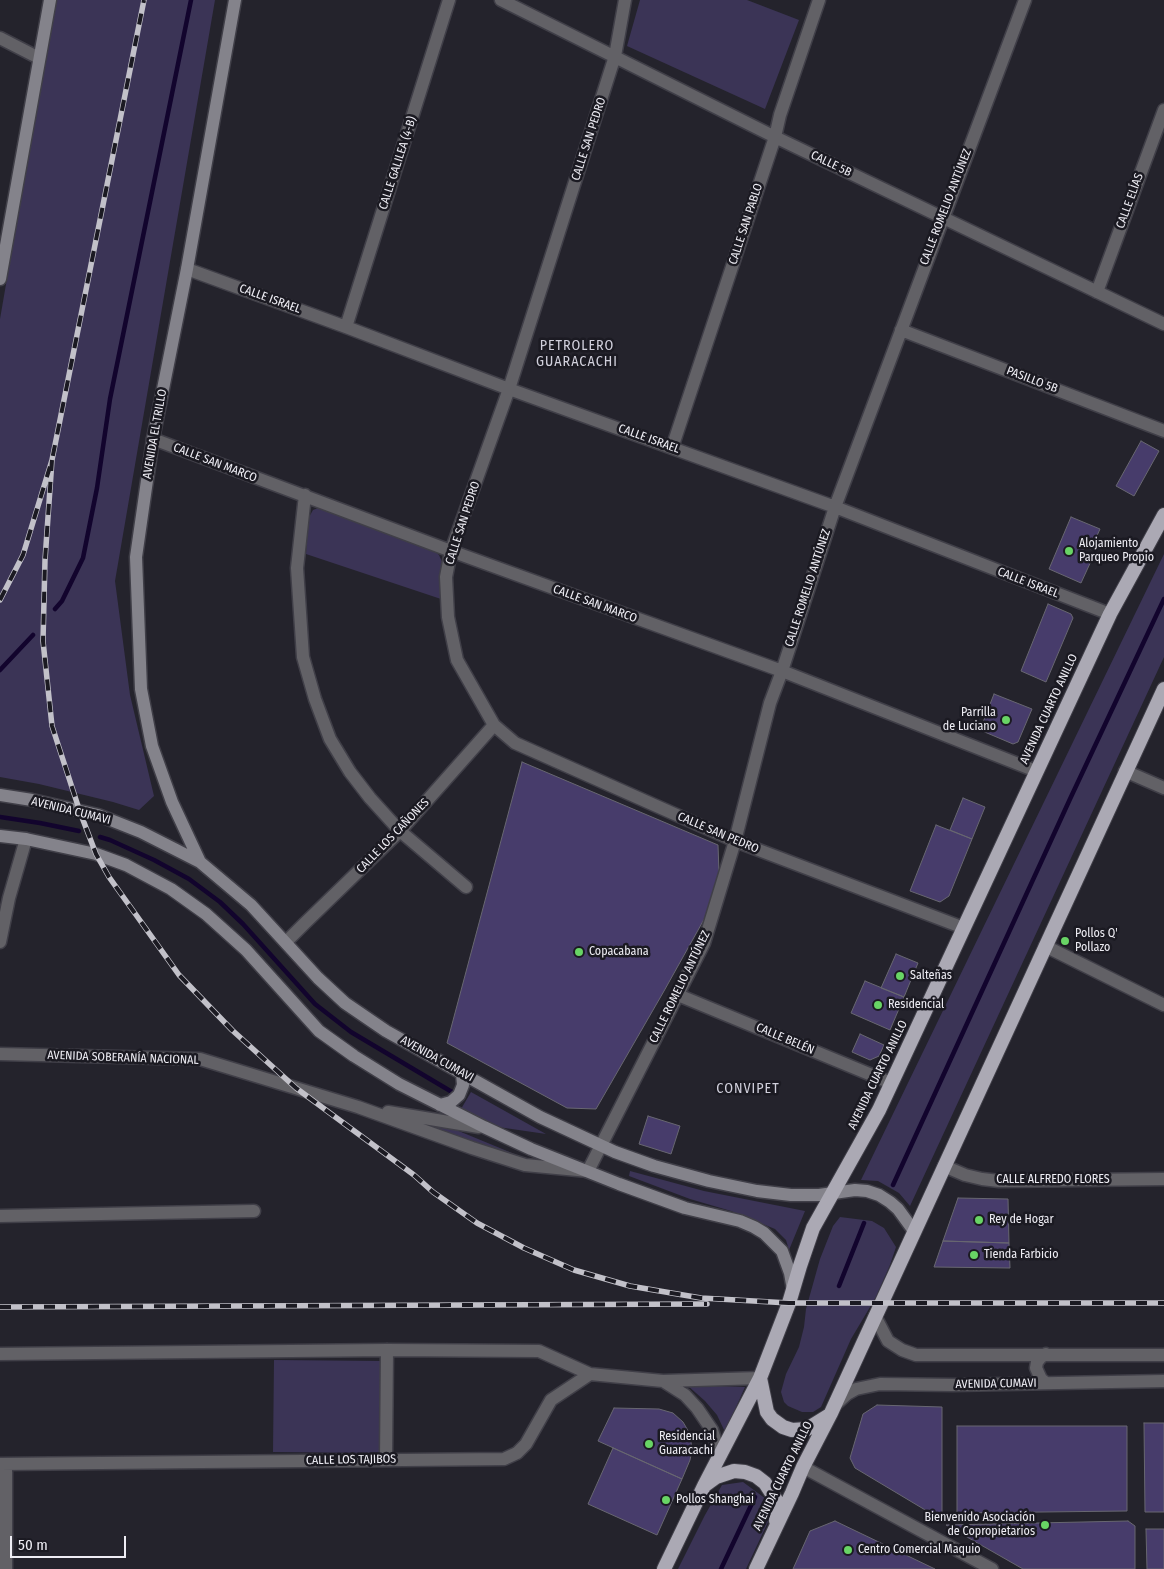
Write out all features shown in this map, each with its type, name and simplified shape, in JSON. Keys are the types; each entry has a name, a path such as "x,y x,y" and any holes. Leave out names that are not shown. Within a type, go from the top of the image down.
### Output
{"highway":[{"name":"AVENIDA CUARTO ANILLO","path":"664,1569 704,1486 760,1378 789,1303 813,1228 868,1132 1110,614 1164,515"},
{"name":"AVENIDA CUARTO ANILLO","path":"756,1569 803,1467 833,1409 1164,688"},
{"path":"760,1378 767,1412 783,1427 792,1430 807,1429 814,1426 833,1409"},
{"path":"704,1486 716,1477 734,1471 756,1476 765,1483 776,1500 778,1509 775,1527"}],"main road":[{"path":"0,279 50,0"},
{"name":"AVENIDA EL TRILLO","path":"200,862 172,802 152,746 141,689 136,557 153,439 187,270 235,0"},
{"name":"AVENIDA CUMAVI","path":"0,795 98,815 141,832 200,862 251,905 318,978 345,1003 386,1031 540,1117 615,1152 654,1166 709,1181 757,1191 790,1195 819,1195 856,1190 867,1191 879,1195 890,1202 898,1209 914,1231"},
{"path":"0,836 26,839 96,854 126,865 171,888 206,914 246,950 319,1031 354,1056 384,1075 440,1105 531,1149 685,1208 740,1221 754,1227 782,1251 790,1273 793,1290"},
{"path":"440,1105 451,1102 459,1095 463,1085 462,1074"}],"street":[{"name":"CALLE GALILEA (4-B)","path":"346,327 449,0"},
{"name":"CALLE 5B","path":"501,0 775,137 1164,324"},
{"name":"CALLE SAN PEDRO","path":"626,0 615,56 509,389 451,551 446,577 448,617 457,660 494,725 515,743 736,841 964,928"},
{"name":"CALLE SAN PABLO","path":"672,448 819,0"},
{"name":"CALLE ROMELIO ANTÚNEZ","path":"588,1171 704,943 736,841 765,720 835,507 1025,0"},
{"path":"0,38 39,58"},
{"name":"CALLE ELÍAS","path":"1097,292 1164,110"},
{"name":"CALLE ISRAEL","path":"187,270 835,507 1110,614"},
{"name":"PASILLO 5B","path":"901,330 1164,431"},
{"name":"CALLE SAN MARCO","path":"153,439 451,551 782,672 1036,772"},
{"path":"305,495 297,568 302,657 330,739 350,772 370,798 400,831 466,887"},
{"name":"CALLE LOS CAÑONES","path":"286,942 400,831 494,725"},
{"path":"1125,771 1164,788"},
{"path":"0,942 26,839"},
{"path":"1045,946 1164,1005"},
{"name":"CALLE BELÉN","path":"678,995 891,1084"},
{"name":"AVENIDA SOBERANÍA NACIONAL","path":"0,1054 200,1059 358,1107 524,1165 588,1171"},
{"name":"AVENIDA SOBERANÍA NACIONAL","path":"358,1107 484,1127"},
{"name":"CALLE ALFREDO FLORES","path":"944,1166 965,1175 999,1181 1164,1180"},
{"path":"0,1216 254,1211"},
{"path":"875,1316 888,1341 894,1346 909,1353 927,1356 1164,1355"},
{"path":"0,1354 388,1350 539,1351 590,1374 663,1381 760,1378"},
{"path":"386,1460 388,1350"},
{"path":"1046,1354 1041,1357 1036,1368 1041,1380 1046,1383"},
{"name":"CALLE LOS TAJIBOS","path":"3,1464 504,1459 517,1452 526,1444 551,1400 590,1374"},
{"path":"663,1381 685,1395 697,1408 712,1430 720,1456"},
{"name":"AVENIDA CUMAVI","path":"833,1409 847,1394 856,1389 880,1384 953,1385 1164,1381"},
{"path":"3,1464 6,1569"},
{"path":"803,1467 992,1569"},
{"path":"951,1546 973,1569"}],"shaded area":[{"path":"55,0 215,0 115,581 130,695 154,796 139,810 39,784 0,777 0,319"},
{"path":"640,0 747,0 799,20 765,109 627,46"},
{"path":"318,508 433,550 439,555 442,562 441,599 306,554 308,519 313,510"},
{"path":"1164,554 1164,657 910,1206 899,1193 878,1181 861,1180"},
{"path":"471,1092 546,1134 498,1127 461,1109"},
{"path":"406,1121 449,1127 524,1158"},
{"path":"630,1171 704,1191 805,1211 789,1250 786,1240 775,1229 731,1211 690,1199 629,1176"},
{"path":"840,1217 872,1221 884,1228 896,1247 876,1297 851,1339 821,1407 813,1412 802,1412 788,1406 784,1402 781,1392 786,1374 799,1347 806,1309 820,1259 833,1226"},
{"path":"274,1360 382,1361 382,1453 273,1452"},
{"path":"687,1385 745,1387 725,1432 717,1415"},
{"path":"743,1482 766,1499 768,1522 746,1569 678,1569 722,1485"}],"building":[{"path":"1141,441 1159,451 1134,496 1116,486"},
{"name":"Alojamiento Parqueo Propio","path":"1071,517 1100,529 1091,549 1085,546 1081,554 1092,559 1081,583 1049,569"},
{"path":"1048,604 1071,614 1073,618 1046,682 1021,671"},
{"name":"Parrilla de Luciano","path":"994,694 1032,709 1018,742 1013,744 980,730"},
{"name":"Copacabana","path":"522,762 718,845 719,873 707,914 596,1109 567,1108 447,1043"},
{"path":"963,798 985,807 972,839 950,830"},
{"path":"936,825 972,839 949,896 940,902 910,891"},
{"name":"Salteñas","path":"896,954 918,963 904,997 881,988"},
{"name":"Residencial","path":"865,981 904,997 890,1030 851,1013"},
{"path":"860,1034 884,1045 879,1056 870,1060 852,1052"},
{"path":"648,1116 680,1126 671,1154 639,1144"},
{"name":"Rey de Hogar","path":"958,1198 1008,1199 1009,1243 943,1241"},
{"name":"Tienda Farbicio","path":"943,1241 1009,1243 1010,1268 934,1267"},
{"path":"877,1405 942,1407 942,1520 855,1468 850,1458 863,1414"},
{"name":"Residencial Guaracachi","path":"614,1408 659,1409 673,1413 683,1422 690,1434 692,1450 682,1479 598,1441"},
{"path":"1144,1423 1164,1423 1164,1512 1145,1512"},
{"path":"957,1426 1127,1426 1127,1511 957,1513"},
{"path":"613,1448 682,1479 657,1535 588,1504"},
{"name":"Centro Comercial Maquio","path":"835,1521 935,1569 793,1569 810,1531"},
{"path":"1128,1521 1135,1526 1135,1569 1023,1569 946,1525"},
{"path":"1146,1529 1164,1529 1164,1569 1147,1569"}],"waterway":[{"path":"55,609 62,601 83,558 97,488 110,399 191,0"},
{"path":"893,1185 1164,599"},
{"path":"0,670 33,635"},
{"path":"0,817 79,831"},
{"path":"100,837 154,860 189,879 220,902 243,924 315,1004 351,1032 452,1092"},
{"path":"839,1286 864,1223"},
{"path":"721,1569 755,1497"}],"railway":[{"path":"0,600 23,555 52,460 144,0"},
{"path":"52,460 45,560 43,641 52,726 96,854 109,877 179,975 232,1030 296,1088 477,1223 524,1248 574,1270 630,1286 701,1298 789,1303"},
{"path":"784,1303 1164,1303"},
{"path":"0,1307 707,1304"}],"place":[{"name":"Alojamiento Parqueo Propio","path":"1069,551"},
{"name":"Parrilla de Luciano","path":"1006,720"},
{"name":"Pollos Q' Pollazo","path":"1065,941"},
{"name":"Copacabana","path":"579,952"},
{"name":"Salteñas","path":"900,976"},
{"name":"Residencial","path":"878,1005"},
{"name":"Rey de Hogar","path":"979,1220"},
{"name":"Tienda Farbicio","path":"974,1255"},
{"name":"Residencial Guaracachi","path":"649,1444"},
{"name":"Pollos Shanghai","path":"666,1500"},
{"name":"Bienvenido Asociación de Copropietarios","path":"1045,1525"},
{"name":"Centro Comercial Maquio","path":"848,1550"}],"district":[{"name":"PETROLERO GUARACACHI","path":"577,354"},
{"name":"CONVIPET","path":"748,1089"}]}
